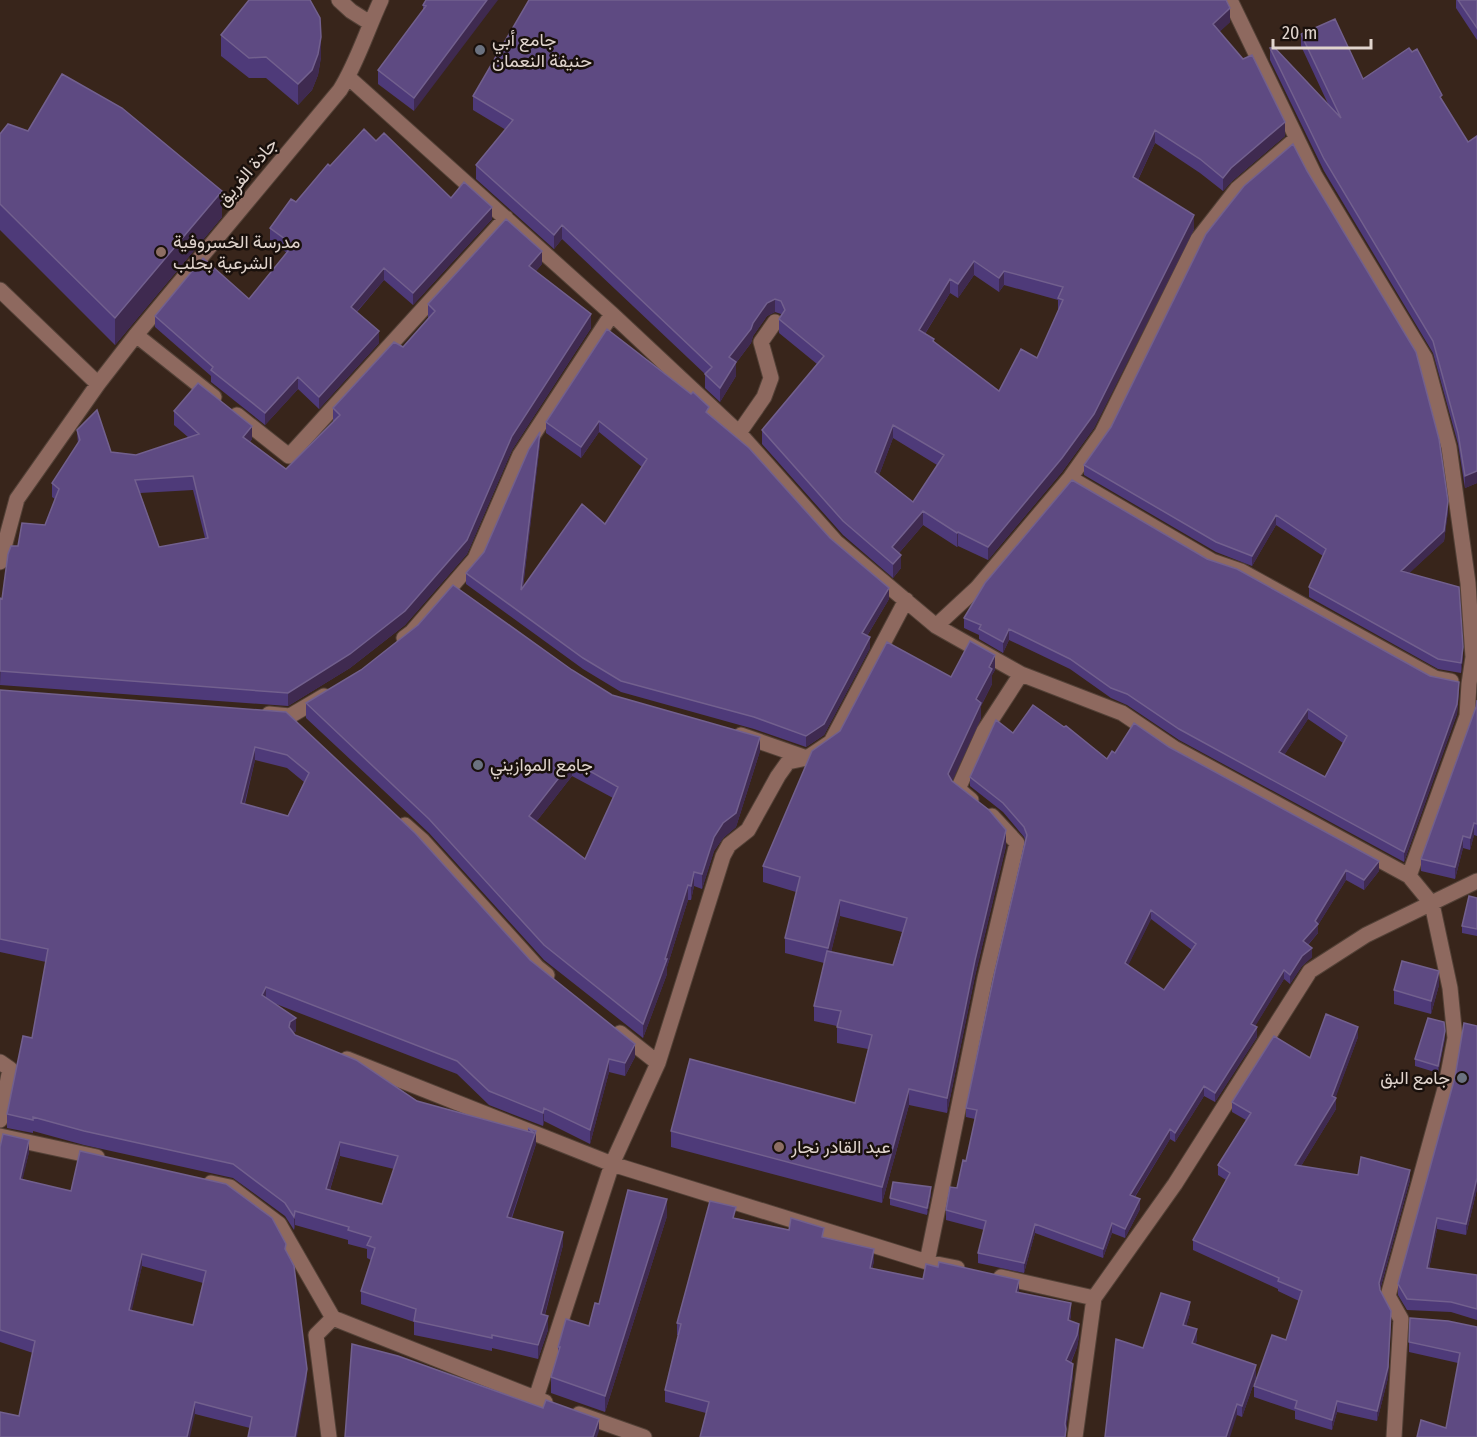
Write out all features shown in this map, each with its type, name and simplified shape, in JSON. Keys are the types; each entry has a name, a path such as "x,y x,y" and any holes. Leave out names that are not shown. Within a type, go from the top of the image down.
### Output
{"street":[{"path":"339,0 370,23"},
{"name":"جادة الفريق","path":"0,561 17,499 98,384 136,335 330,104 348,77 381,0"},
{"path":"1230,0 1315,176 1425,358 1449,447 1468,583 1473,657 1467,716 1409,876"},
{"path":"348,77 612,314 739,433 836,542 936,626 1021,674 1122,713 1174,748 1409,876 1432,904 1450,988 1455,1038 1446,1085 1388,1296 1407,1320 1394,1437"},
{"path":"936,626 977,588 1070,478 1102,433 1198,239 1237,189 1296,140"},
{"path":"136,335 289,456 506,218"},
{"path":"0,290 98,384"},
{"path":"393,647 457,590 475,559 520,455 612,314"},
{"path":"739,433 764,397 771,378 761,342 775,322"},
{"path":"1070,478 1212,561 1241,571 1435,678 1469,684"},
{"path":"536,1398 612,1164 658,1063 723,856 729,844 748,830 788,762 807,758 831,742 906,600"},
{"path":"927,1262 985,978 1017,843 996,819 958,789 984,731 1021,674"},
{"path":"255,713 294,720 337,688"},
{"path":"728,731 807,758"},
{"path":"397,817 422,840 537,967 555,982"},
{"path":"1075,1437 1094,1298 1175,1184 1310,971 1366,935 1477,881"},
{"path":"611,1026 658,1063"},
{"path":"332,1053 612,1164 927,1262 1094,1298"},
{"path":"0,1062 10,1069 0,1120"},
{"path":"0,1136 110,1160"},
{"path":"198,1179 230,1187 279,1224 333,1318 536,1398 644,1437"},
{"path":"329,1437 316,1335 333,1318"}],"building":[{"path":"249,0 310,0 320,18 321,37 312,70 298,84 266,57 249,58 221,35"},
{"path":"426,0 487,0 414,98 378,70 426,6 423,5"},
{"path":"529,0 1226,0 1230,8 1213,24 1243,59 1252,55 1285,122 1231,168 1223,178 1200,159 1155,130 1133,177 1194,215 1094,414 1062,458 988,547 957,533 923,511 892,547 901,555 893,564 843,521 762,430 824,356 779,319 785,310 781,301 775,299 767,303 751,329 729,357 736,362 720,388 705,374 712,367 562,225 554,235 476,165 513,120 473,96","holes":["974,261 999,278 1004,271 1063,287 1058,298 1063,300 1037,358 1021,349 999,391 933,341 934,339 919,330 950,279 958,284","893,425 944,455 913,502 875,472"]},
{"path":"1458,0 1477,0 1477,28"},
{"path":"1335,19 1363,79 1409,48 1412,52 1417,49 1442,95 1440,97 1468,142 1477,136 1477,471 1465,476 1458,433 1433,341 1324,159 1270,48 1274,47 1341,118 1301,34"},
{"path":"62,74 122,108 222,191 115,318 0,204 0,134 8,124 28,131"},
{"path":"364,129 376,141 384,133 451,198 464,182 492,207 413,293 384,268 351,307 379,331 319,397 298,377 265,413 211,370 213,367 155,316 203,258 249,299 293,245 270,228 291,199 296,202 328,164 330,166"},
{"path":"1293,144 1416,352 1439,439 1448,501 1444,531 1401,571 1459,587 1463,647 1461,663 1438,659 1309,587 1326,549 1276,515 1252,556 1216,542 1084,465 1111,427 1206,234 1244,186"},
{"path":"506,219 542,251 529,266 591,314 512,436 467,540 405,611 350,654 288,693 0,671 0,598 2,599 8,554 11,546 18,546 22,523 45,525 59,489 52,483 80,440 77,430 97,410 111,452 136,455 199,434 174,411 198,383 252,426 243,437 286,469 340,415 333,408 394,342 403,347 435,311 428,304","holes":["193,476 208,538 159,547 135,480"]},
{"path":"607,329 691,394 693,392 709,407 706,412 749,448 830,538 889,588 862,633 870,637 824,724 806,736 754,717 621,681 583,658 466,573 484,552 529,449 540,432 521,590 582,504 605,524 647,459 599,421 581,447 546,422"},
{"path":"1072,480 1207,559 1237,569 1430,676 1459,682 1457,704 1404,852 1179,729 1127,694 1111,688 1070,659 1009,629 1003,642 979,629 981,625 964,618 985,583","holes":["1308,709 1347,736 1325,777 1279,752"]},
{"path":"453,585 572,670 612,695 760,737 736,813 723,823 714,837 702,874 694,872 691,886 688,885 665,959 667,959 643,1024 544,945 429,819 306,703 361,670 418,625","holes":["572,761 618,787 585,859 529,816"]},
{"path":"970,641 995,655 989,667 992,669 976,699 981,703 948,774 952,781 989,810 1006,830 975,960 947,1098 909,1089 882,1187 671,1131 690,1059 855,1103 872,1035 837,1027 841,1011 814,1006 827,951 893,965 907,918 840,900 828,948 785,938 800,877 763,866 812,751 840,731 887,642 951,677"},
{"path":"0,690 286,712 415,833 530,960 635,1044 625,1063 609,1059 590,1130 544,1108 543,1113 489,1091 457,1061 266,987 262,995 296,1018 290,1022 289,1027 295,1035 356,1060 417,1101 534,1133 528,1128 536,1131 507,1217 563,1232 541,1314 548,1316 538,1345 492,1335 492,1338 414,1321 416,1309 361,1291 375,1248 367,1245 371,1237 348,1230 349,1227 295,1211 294,1217 285,1203 233,1164 84,1131 33,1117 33,1120 7,1114 23,1036 32,1038 48,949 0,939","holes":["255,747 287,755 309,773 288,816 241,803","340,1142 398,1156 382,1204 326,1189"]},
{"path":"1477,700 1477,824 1474,823 1470,838 1463,836 1455,867 1421,859 1476,707"},
{"path":"1033,705 1064,727 1066,726 1107,759 1112,751 1115,753 1134,723 1169,747 1379,861 1364,880 1346,870 1315,921 1318,924 1303,941 1312,948 1302,956 1290,975 1284,970 1251,1024 1257,1027 1215,1093 1204,1086 1175,1133 1170,1129 1130,1195 1140,1199 1125,1229 1112,1223 1103,1249 1035,1224 1024,1263 978,1253 986,1221 946,1210 950,1187 957,1188 963,1160 966,1161 977,1110 966,1108 1027,835 1024,827 1003,803 970,777 996,720 1013,733","holes":["1151,910 1196,944 1164,990 1125,963"]},
{"path":"1469,896 1477,898 1477,929 1462,926"},
{"path":"1402,961 1439,971 1431,1001 1394,990"},
{"path":"1326,1014 1358,1027 1332,1096 1336,1098 1295,1165 1358,1175 1361,1157 1410,1170 1379,1283 1380,1290 1391,1311 1388,1367 1377,1411 1337,1401 1332,1420 1295,1408 1297,1401 1254,1386 1272,1335 1286,1340 1302,1291 1278,1281 1279,1278 1193,1240 1230,1173 1218,1165 1251,1113 1232,1102 1274,1036 1310,1058"},
{"path":"1428,1018 1444,1022 1445,1031 1438,1066 1415,1059"},
{"path":"1464,1023 1477,1026 1477,1178 1466,1224 1437,1218 1427,1268 1477,1275 1477,1309 1451,1302 1407,1299 1398,1284 1455,1077"},
{"path":"3,1134 29,1140 20,1179 71,1191 80,1151 226,1184 272,1218 286,1244 285,1249 294,1266 307,1369 295,1437 248,1437 252,1417 195,1402 187,1437 0,1437 0,1412 19,1416 35,1341 0,1330 0,1147","holes":["142,1254 206,1271 193,1325 129,1310"]},
{"path":"893,1182 931,1187 927,1208 890,1198"},
{"path":"628,1190 667,1199 605,1396 551,1377 566,1319 589,1326 595,1303 599,1304"},
{"path":"710,1201 736,1207 733,1218 789,1230 791,1218 824,1228 822,1237 874,1249 870,1268 923,1279 926,1264 938,1267 939,1262 1019,1280 1016,1292 1071,1303 1068,1320 1079,1324 1077,1335 1066,1360 1073,1364 1065,1437 700,1437 709,1402 665,1390 681,1324 677,1323"},
{"path":"1161,1293 1190,1302 1183,1325 1197,1329 1192,1343 1256,1365 1242,1406 1237,1404 1226,1437 1105,1437 1116,1339 1143,1348"},
{"path":"1410,1318 1448,1321 1477,1327 1477,1437 1417,1437 1421,1420 1446,1428 1460,1353 1409,1342"},
{"path":"352,1344 398,1356 543,1408 546,1400 599,1419 593,1437 345,1437"}],"place":[{"name":"جامع أبي حنيفة النعمان","path":"480,50"},
{"name":"مدرسة الخسروفية الشرعية بحلب","path":"161,252"},
{"name":"جامع الموازيني","path":"478,765"},
{"name":"جامع البق","path":"1462,1078"},
{"name":"عبد القادر نجار","path":"779,1147"}]}
